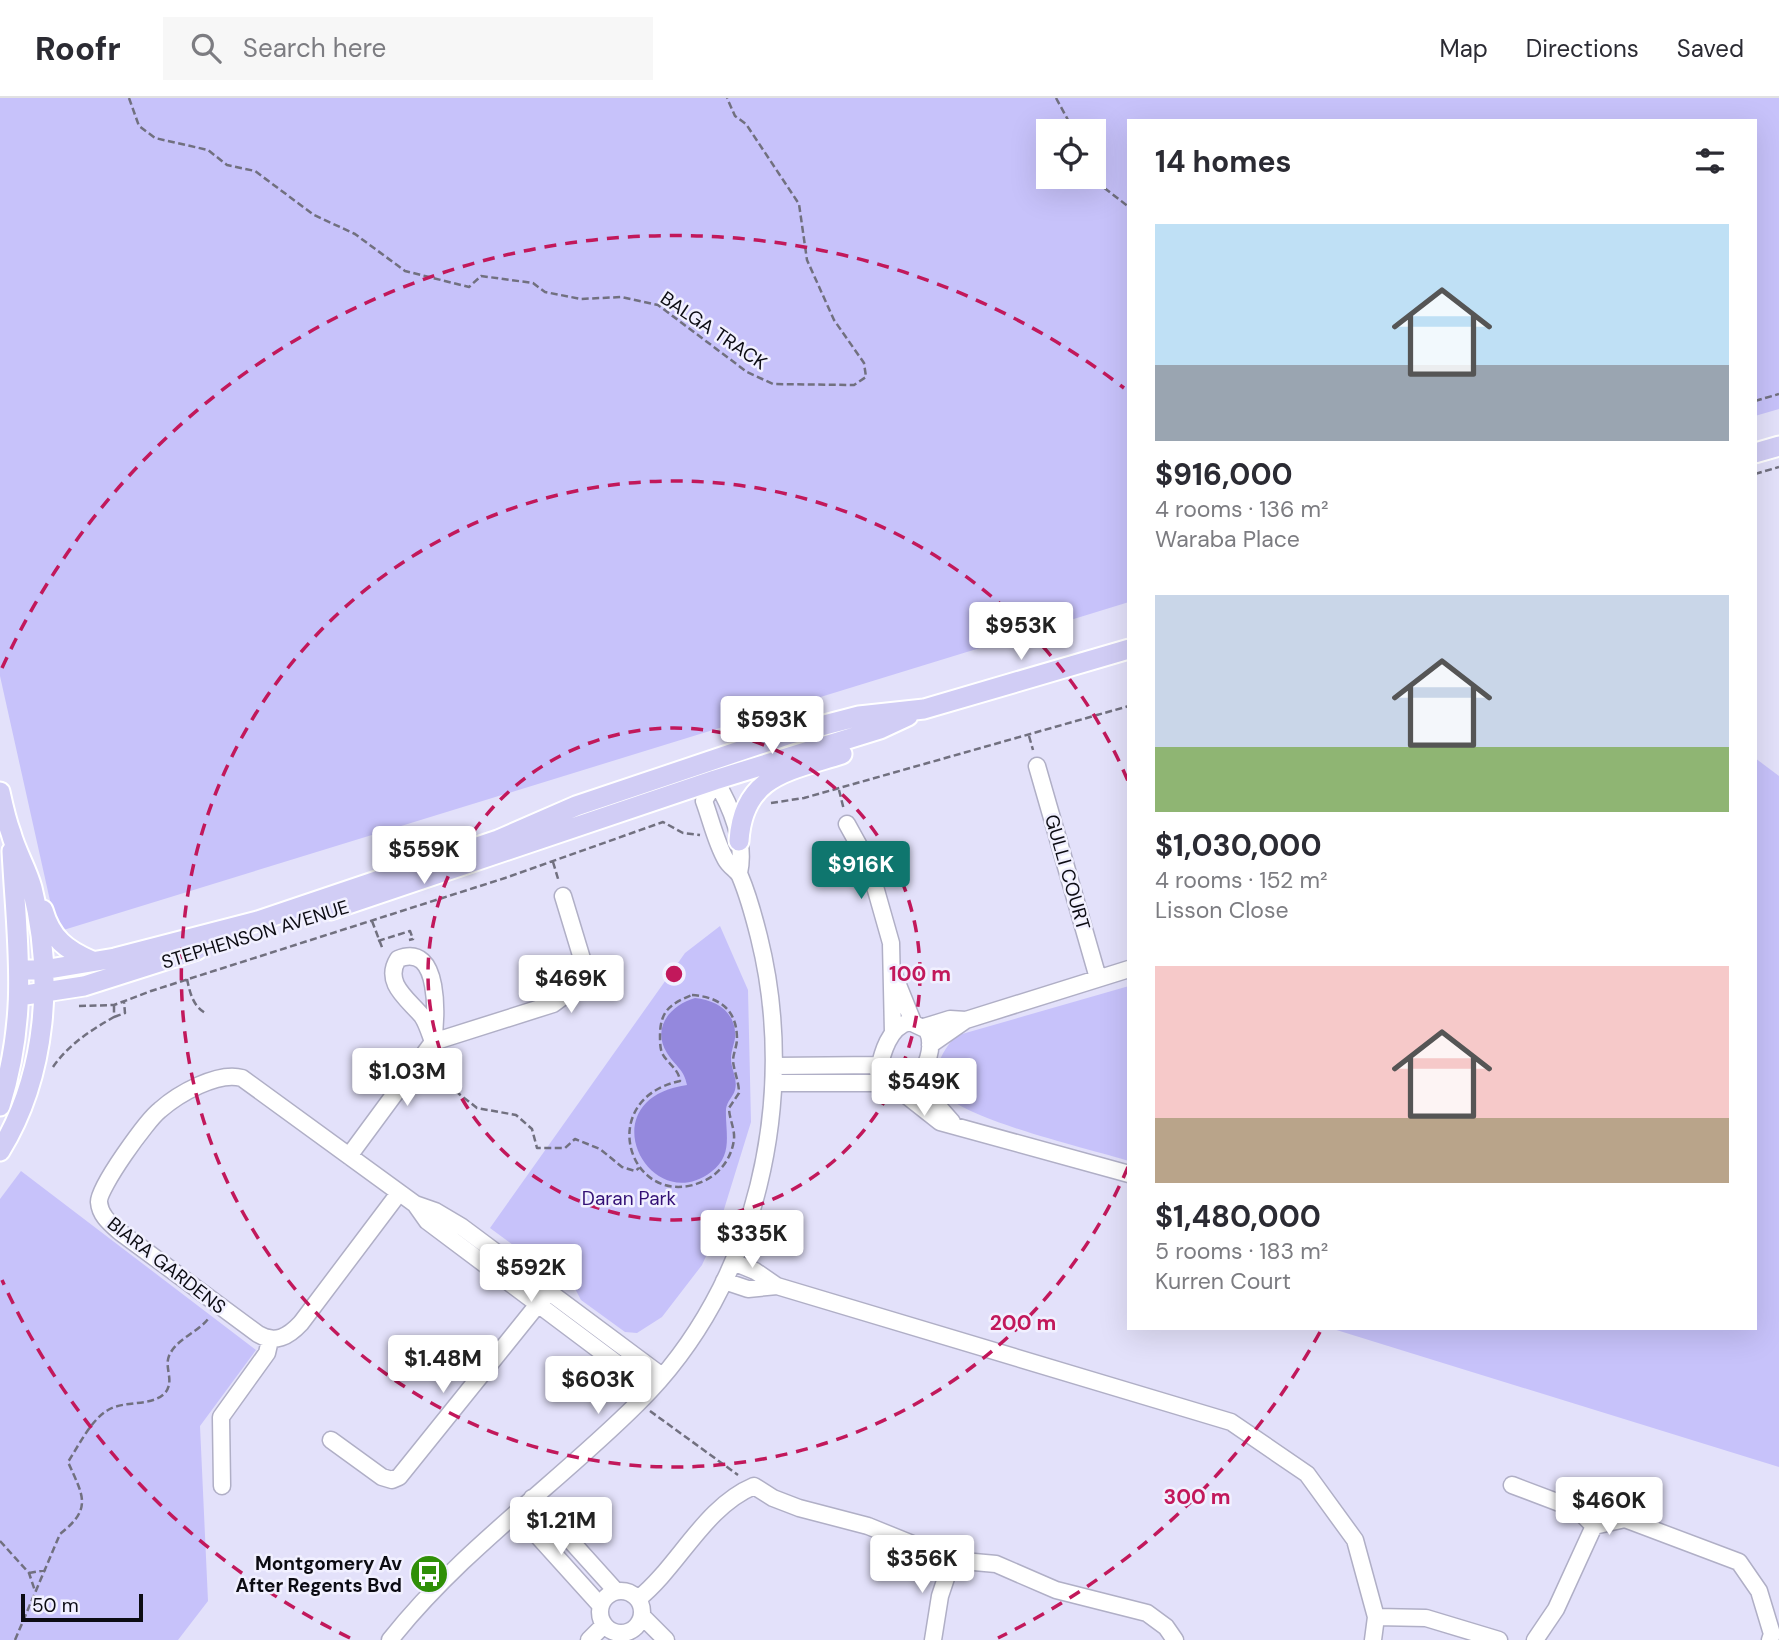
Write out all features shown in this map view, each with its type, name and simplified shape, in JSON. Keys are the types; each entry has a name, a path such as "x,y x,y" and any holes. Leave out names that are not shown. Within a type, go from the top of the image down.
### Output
{"main road":[{"path":"1757,452 1779,446"},
{"name":"STEPHENSON AVENUE","path":"19,996 44,993 139,971 191,952 391,892 715,780 880,729 924,709 1127,650"},
{"name":"STEPHENSON AVENUE","path":"19,970 43,970 163,947 258,921 498,840 576,806 739,751 859,716 924,709"},
{"path":"739,841 744,807 777,775 854,750 880,729"},
{"path":"0,792 20,935 19,996 13,1062 0,1106"},
{"path":"5,826 53,934 72,953 93,961"},
{"path":"0,1151 19,1116 36,1060 44,993 32,887"}],"street":[{"path":"390,1640 440,1583 640,1402 685,1346 733,1262 761,1174 775,1066 769,983 759,935 739,873 727,862 704,801 715,780 739,751"},
{"name":"GULLI COURT","path":"1037,766 1098,978"},
{"path":"576,806 681,775 715,780 725,796 743,856 739,873"},
{"path":"847,824 861,845 891,943 892,1033 880,1065 882,1083"},
{"path":"433,1042 553,1004 572,990 580,976 583,962 561,890"},
{"path":"349,1156 433,1042 437,1012 434,985 420,960 405,956 394,965 395,985 424,1018 433,1042"},
{"path":"930,1045 966,1020 1127,970"},
{"path":"893,973 918,1025 929,1034 930,1045 917,1082 902,1092"},
{"path":"892,1033 902,1024 966,1020"},
{"path":"775,1066 880,1065"},
{"name":"BIARA GARDENS","path":"271,1340 258,1334 109,1222 100,1210 100,1191 159,1110 220,1075 236,1076 251,1083 415,1205 435,1211 462,1227 544,1299 657,1383"},
{"path":"917,1082 956,1126"},
{"path":"774,1083 882,1083 889,1089 902,1092 940,1122 1127,1173"},
{"path":"222,1486 221,1417 267,1353 271,1340 286,1336 301,1323 399,1193"},
{"path":"733,1262 755,1271 777,1286 1231,1422 1307,1474 1355,1540 1376,1617 1373,1640"},
{"path":"724,1281 748,1289 777,1286"},
{"path":"331,1440 382,1477 391,1480 400,1477 544,1299"},
{"path":"1511,1485 1578,1510 1594,1526"},
{"path":"638,1599 655,1585 723,1506 754,1486 773,1498 799,1508 868,1526 952,1560 996,1564 1056,1590 1147,1613 1166,1627 1175,1640"},
{"path":"532,1498 616,1591"},
{"path":"517,1513 600,1605 604,1625 618,1633 633,1636 642,1616"},
{"path":"1594,1526 1625,1519 1739,1562 1759,1591 1772,1634 1770,1640"},
{"path":"1535,1640 1556,1609 1594,1526"},
{"path":"933,1640 940,1596 952,1560"},
{"path":"600,1605 606,1596 616,1591 628,1592 638,1599 642,1616 666,1640"},
{"path":"1376,1617 1426,1618 1499,1640"},
{"path":"589,1640 604,1625"}],"path":[{"name":"BALGA TRACK","path":"129,98 139,126 155,138 208,150 227,165 255,171 314,215 355,234 405,271 468,286 481,276 533,283 545,292 581,299 621,297 658,304 747,372 773,384 854,386 866,377 864,363 834,320 807,260 799,204 746,124 735,116 727,98"},
{"path":"1056,98 1067,119"},
{"path":"1106,189 1127,205"},
{"path":"1757,400 1779,394"},
{"path":"1757,473 1779,467"},
{"path":"767,806 1127,707"},
{"path":"839,788 847,824"},
{"path":"71,1007 124,1003 187,979 553,862 663,822 691,836 707,833"},
{"path":"553,862 561,890"},
{"path":"372,920 383,949"},
{"path":"378,941 410,931 413,939 404,942"},
{"path":"187,979 195,1003 199,1010 207,1014"},
{"path":"50,1072 63,1053 93,1028 125,1013 120,991"},
{"path":"692,995 711,997 728,1007 736,1025 737,1041 733,1061 739,1093 729,1108 735,1136 729,1159 711,1177 691,1187 669,1186 652,1180 640,1168 627,1136 631,1116 654,1091 680,1082 679,1076 660,1051 664,1011 674,1002 692,995"},
{"path":"114,1005 114,1017"},
{"path":"435,1067 449,1086 477,1108 516,1115 531,1129 537,1148 565,1148 575,1139 611,1155 622,1167 635,1171 640,1168"},
{"path":"15,1640 60,1534 75,1522 82,1511 82,1495 68,1462 105,1411 123,1403 156,1399 164,1394 170,1382 167,1363 172,1350 201,1328 213,1312"},
{"path":"640,1402 754,1486"},
{"path":"0,1541 29,1573 36,1594"},
{"path":"29,1573 46,1570"}],"green space":[{"path":"0,98 1779,98 1779,409 1757,415 1757,119 1127,119 1127,603 57,932 0,676"},
{"path":"1757,760 1779,776 1779,1467 1336,1330 1757,1330"},
{"name":"Daran Park","path":"720,926 748,990 751,1122 717,1232 702,1265 662,1317 637,1333 625,1332 581,1300 570,1279 559,1271 543,1267 490,1228 685,953"},
{"path":"1127,987 1127,1160 1030,1133 956,1103 944,1093 937,1078 939,1063 955,1036"},
{"path":"21,1171 256,1350 200,1426 208,1601 178,1640 0,1640 0,1199"}],"shaded area":[{"path":"695,998 710,1001 724,1009 733,1021 735,1029 731,1059 736,1086 726,1109 726,1151 711,1172 688,1182 667,1180 650,1169 638,1151 634,1131 640,1111 657,1095 687,1085 681,1071 667,1053 661,1034 671,1012"}],"place":[{"name":"Montgomery Av After Regents Bvd","path":"429,1574"}]}
